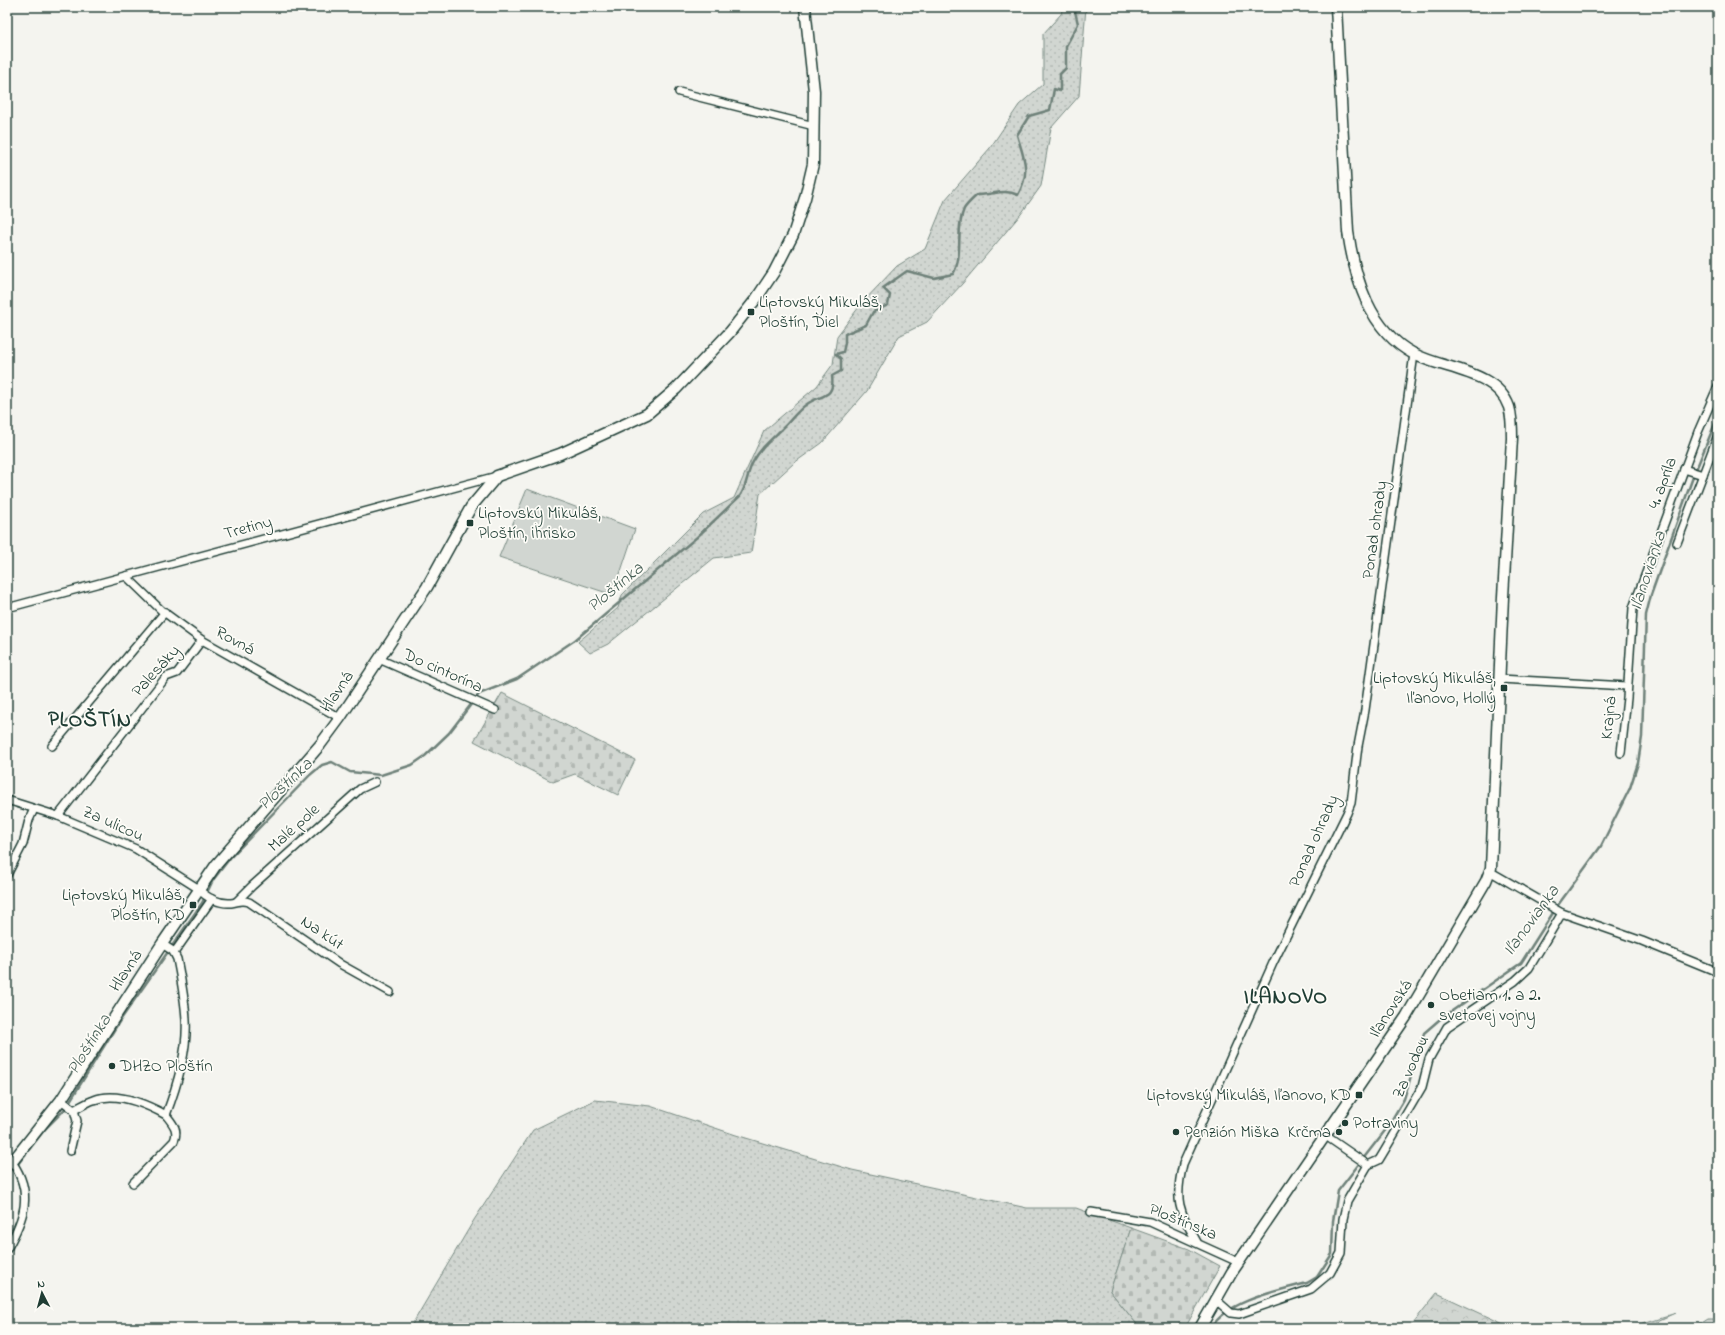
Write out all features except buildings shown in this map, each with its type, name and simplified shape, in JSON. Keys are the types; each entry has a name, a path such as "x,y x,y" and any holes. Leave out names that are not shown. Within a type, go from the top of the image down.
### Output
{"street":[{"path":"497,476 560,454 648,414 676,389 730,332 756,299 774,272 793,235 805,198 813,164 814,90 805,7"},
{"name":"Iľanovská","path":"1200,1328 1215,1299 1238,1262 1326,1136 1420,994 1491,872 1512,438 1509,408 1504,397 1496,387 1483,379 1414,354 1391,336 1377,320 1365,298 1355,271 1347,217 1336,7"},
{"path":"679,92 814,126"},
{"name":"Ponad ohrady","path":"1197,1242 1182,1216 1178,1202 1179,1182 1183,1164 1273,963 1347,814 1351,803 1414,354"},
{"name":"4. apríla","path":"1627,686 1633,608 1688,470 1713,394 1718,386"},
{"name":"4. apríla","path":"1677,543 1718,435"},
{"path":"1688,470 1702,474"},
{"name":"Hlavná","path":"12,1161 67,1105 192,901 205,895 216,865 320,745 340,718 426,587 471,507 497,476"},
{"name":"Tretiny","path":"7,608 497,476"},
{"name":"Rovná","path":"126,576 165,612 202,640 340,718"},
{"path":"52,746 165,612"},
{"name":"Palesáky","path":"58,816 166,678 177,673 202,640"},
{"name":"Do cintorína","path":"379,660 495,710"},
{"path":"1500,679 1627,686"},
{"name":"Krajná","path":"1621,753 1627,686"},
{"name":"Malé pole","path":"237,902 252,886 360,790 375,782"},
{"name":"Za ulicou","path":"7,800 58,816 136,849 205,895 225,903 237,902"},
{"path":"7,874 24,844 29,820 34,809"},
{"path":"1491,872 1558,910 1634,938 1718,972"},
{"path":"174,952 205,895"},
{"name":"Na kút","path":"237,902 246,900 254,904 332,958 390,992"},
{"name":"Za vodou","path":"1215,1299 1231,1313 1239,1314 1304,1292 1316,1285 1330,1273 1341,1253 1346,1202 1367,1164 1379,1160 1422,1087 1429,1059 1447,1027 1515,981 1528,968 1558,910"},
{"path":"164,945 174,952 182,981 186,1020 182,1062 176,1089 166,1115"},
{"path":"70,1151 77,1121 67,1105 109,1097 138,1103 166,1115 175,1128 177,1135 174,1141 133,1183"},
{"path":"1326,1136 1367,1164"},
{"path":"7,1249 19,1229 26,1202 23,1183 12,1161"},
{"name":"Ploštínska","path":"1091,1212 1150,1222 1197,1242 1238,1262"}],"green space":[{"path":"1063,7 1086,7 1079,96 1051,128 1041,186 1021,214 962,284 927,322 899,336 867,391 822,443 794,463 760,494 751,553 714,558 608,644 590,653 578,642 618,608 622,595 703,514 734,498 764,431 817,386 833,364 837,336 862,303 897,266 925,249 945,200 990,148 1019,105 1043,84 1043,34 1061,14"},
{"path":"527,489 635,529 613,595 499,557"},
{"path":"502,693 635,760 618,795 575,774 553,782 474,741"},
{"path":"595,1100 650,1106 736,1135 852,1170 1027,1208 1076,1208 1131,1228 1110,1291 1140,1328 410,1328 474,1220 533,1130"},
{"path":"1131,1228 1189,1249 1220,1266 1185,1328 1140,1328 1110,1291"},
{"path":"1437,1293 1512,1328 1409,1328"},
{"path":"1675,1313 1642,1328 1627,1328"},
{"path":"1707,1319 1718,1319 1718,1328 1693,1328"}],"waterway":[{"name":"Ploštínka","path":"18,1164 45,1129 65,1109 119,1022 202,903 213,880 230,858 310,775 322,765 332,762 350,772 381,775 412,765 425,756 449,733 479,694 517,679 575,640 697,537 740,496 753,462 763,447 798,411 812,401 826,395 829,392 831,389 832,376 841,371 841,359 836,354 843,352 845,334 866,325 873,312 888,305 890,295 883,288 907,271 934,278 953,274 958,259 961,217 968,203 977,195 1003,192 1018,195 1022,187 1025,165 1017,135 1029,116 1050,110 1054,89 1060,91 1060,74 1066,68 1066,46 1078,24 1074,7"},
{"name":"Iľanovianka","path":"1211,1328 1219,1318 1229,1310 1241,1304 1268,1293 1307,1283 1317,1277 1332,1254 1333,1221 1338,1191 1387,1128 1404,1099 1424,1033 1439,1020 1521,963 1558,905 1601,846 1630,788 1638,763 1642,737 1646,615 1651,595 1693,477 1718,416"}],"place":[{"name":"Liptovský Mikuláš, Ploštín, Diel","path":"751,312"},
{"name":"Liptovský Mikuláš, Ploštín, ihrisko","path":"470,523"},
{"name":"Liptovský Mikuláš, Iľanovo, Hollý","path":"1504,688"},
{"name":"Liptovský Mikuláš, Ploštín, KD","path":"193,905"},
{"name":"Obetiam 1. a 2. svetovej vojny","path":"1431,1005"},
{"name":"DHZO Ploštín","path":"112,1066"},
{"name":"Liptovský Mikuláš, Iľanovo, KD","path":"1359,1095"},
{"name":"Potraviny","path":"1345,1123"},
{"name":"Penzión Miška","path":"1176,1132"},
{"name":"Krčma","path":"1339,1132"}],"district":[{"name":"PLOŠTÍN","path":"90,721"},
{"name":"IĽANOVO","path":"1286,998"}]}
